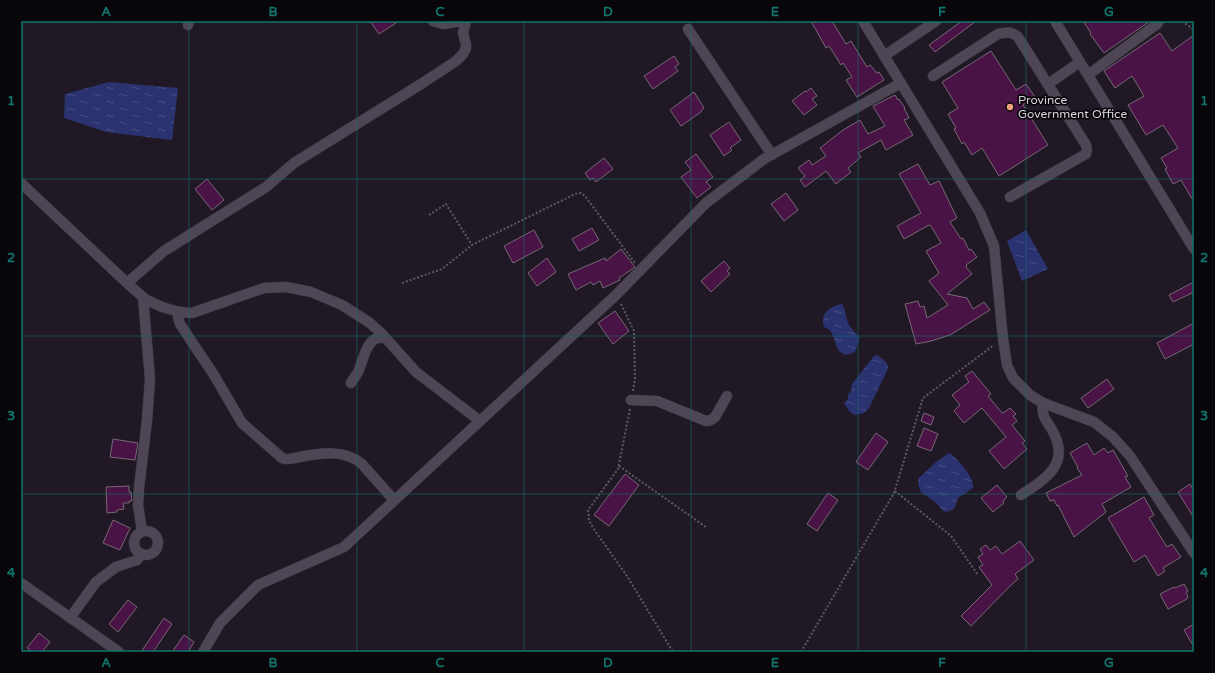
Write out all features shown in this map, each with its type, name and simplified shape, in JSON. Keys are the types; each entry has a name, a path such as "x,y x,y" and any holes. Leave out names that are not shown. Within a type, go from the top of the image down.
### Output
{"street":[{"path":"432,21 443,24 462,21"},
{"path":"127,283 164,251 266,187 294,163 456,61 466,48 463,33 466,21"},
{"path":"863,21 980,213 990,236 994,246 1007,365 1013,378 1030,395 1043,402 1094,422 1113,437 1130,456 1194,553"},
{"path":"884,56 923,25 936,21"},
{"path":"1055,21 1194,249"},
{"path":"1088,75 1159,21"},
{"path":"688,29 772,155"},
{"path":"933,76 998,34 1007,32 1013,33 1018,37 1048,84 1086,145 1087,152 1086,154 1010,197"},
{"path":"1048,84 1080,62"},
{"path":"203,652 220,623 258,585 344,547 616,295 706,203 764,159 901,83"},
{"path":"21,183 127,283 143,297 162,308 192,313 264,288 286,287 311,292 342,305 370,323 416,372 480,421"},
{"path":"142,531 138,504 138,488 147,420 150,379 143,297"},
{"path":"181,312 178,317 180,324 214,375 242,423 282,458 288,460 307,456 340,453 356,459 394,500"},
{"path":"350,383 358,371 370,344 376,338 385,338"},
{"path":"631,400 657,401 706,421 715,417 727,396"},
{"path":"1021,495 1054,470 1059,454 1057,440 1043,417 1043,402"},
{"path":"142,531 150,531 158,539 157,547 149,554 142,554 134,544 136,537 142,531"},
{"path":"70,618 96,582 116,567 137,560 142,554"},
{"path":"21,583 120,652"}],"path":[{"path":"1182,21 1194,30"},
{"path":"402,283 442,269 472,245 581,192 641,270"},
{"path":"429,215 446,204 472,245"},
{"path":"616,295 634,331 635,379 619,466 588,510 589,520 627,576 673,652"},
{"path":"801,652 895,491 923,398 1003,339"},
{"path":"619,466 706,527"},
{"path":"895,491 951,536 978,575"}],"water":[{"path":"109,82 178,88 172,140 106,132 64,118 65,94"},
{"path":"1026,230 1048,269 1022,281 1007,241"},
{"path":"842,304 849,325 860,338 855,352 846,355 840,352 831,331 824,327 823,322 825,314 830,308"},
{"path":"877,355 886,362 888,366 887,371 869,408 864,413 855,415 850,412 844,403 848,399 848,394 851,391 852,384 874,356"},
{"path":"949,453 959,461 966,470 971,478 973,488 958,498 954,509 947,512 942,510 934,501 922,493 919,488 918,479 936,462"}],"building":[{"path":"370,21 399,21 379,34"},
{"path":"811,21 832,21 846,44 851,41 867,67 870,65 877,73 879,72 884,80 857,97 846,80 852,77 843,63 841,65 829,46 826,48"},
{"path":"962,21 976,21 935,52 929,45"},
{"path":"1083,21 1150,21 1104,53 1090,34 1091,33"},
{"path":"1160,33 1172,51 1194,35 1194,202 1181,180 1173,184 1165,169 1167,168 1161,158 1178,148 1163,125 1146,135 1128,105 1144,96 1132,76 1115,88 1104,71"},
{"path":"991,51 1016,90 1026,84 1035,97 1023,105 1048,145 999,176 982,148 972,155 964,142 962,144 954,129 956,128 948,114 958,108 942,82"},
{"path":"674,56 679,64 675,67 678,71 653,89 644,76"},
{"path":"811,88 817,96 812,99 817,105 804,115 792,101"},
{"path":"694,92 704,108 701,112 681,126 670,110"},
{"path":"895,95 905,108 909,118 904,120 913,135 886,150 881,140 858,153 861,157 848,168 851,172 836,184 826,171 805,187 800,180 805,176 798,168 809,160 812,165 826,156 820,148 843,130 860,120 868,134 885,126 873,106"},
{"path":"729,122 741,140 730,148 732,150 724,156 710,135"},
{"path":"696,154 713,177 706,182 711,187 697,198 681,177 691,170 685,162"},
{"path":"604,158 613,169 596,182 593,178 590,180 585,173"},
{"path":"918,164 930,185 939,181 957,218 950,222 961,239 963,238 969,250 971,249 977,257 966,265 972,274 947,294 967,298 973,309 984,302 990,310 950,335 916,344 905,304 918,301 920,307 924,306 927,318 948,305 929,281 939,273 926,251 941,243 931,226 929,225 904,239 897,226 921,213 899,174"},
{"path":"207,179 224,200 212,210 195,189"},
{"path":"786,193 798,210 784,221 771,204"},
{"path":"592,228 599,240 579,251 572,239"},
{"path":"534,230 543,247 513,263 504,246"},
{"path":"621,249 635,267 619,278 620,280 603,288 600,281 593,285 591,282 576,290 568,274 605,258 606,261"},
{"path":"547,258 556,272 537,286 528,273"},
{"path":"724,261 730,268 727,271 730,274 711,292 701,281"},
{"path":"1194,282 1194,292 1173,302 1169,295"},
{"path":"615,311 629,331 613,344 598,323"},
{"path":"1194,323 1194,344 1165,359 1157,343"},
{"path":"972,371 991,394 988,396 1002,413 1010,408 1016,414 1013,416 1017,421 1012,425 1025,441 1022,443 1027,449 1004,469 989,451 1006,437 982,408 964,423 954,411 960,405 952,395 969,382 965,376"},
{"path":"1107,379 1114,389 1088,408 1081,398"},
{"path":"924,413 934,417 931,425 921,421"},
{"path":"924,428 938,434 931,451 917,446"},
{"path":"876,433 888,442 868,470 856,462"},
{"path":"113,439 138,443 135,460 110,457"},
{"path":"1087,443 1094,455 1104,448 1108,453 1113,450 1128,476 1125,477 1131,487 1102,504 1106,512 1074,537 1058,505 1057,506 1054,500 1050,501 1046,493 1082,475 1070,453"},
{"path":"625,474 639,485 609,526 594,515"},
{"path":"1190,484 1194,491 1194,518 1178,492"},
{"path":"997,485 1007,497 1003,501 1004,503 993,512 981,498"},
{"path":"129,486 132,501 129,501 129,503 123,503 124,509 117,510 117,512 107,513 106,487"},
{"path":"828,493 838,500 817,531 807,524"},
{"path":"1144,497 1154,515 1149,518 1167,547 1172,544 1181,557 1163,568 1165,571 1158,576 1145,555 1134,562 1108,518"},
{"path":"113,520 130,528 120,550 103,543"},
{"path":"1020,541 1034,560 1015,574 1018,579 971,626 961,616 992,585 979,567 983,565 978,557 983,554 980,549 986,545 990,550 996,546 1002,554"},
{"path":"1184,584 1188,591 1186,592 1188,597 1187,599 1168,609 1160,594"},
{"path":"128,600 137,607 118,632 109,624"},
{"path":"164,618 172,624 153,652 141,652"},
{"path":"1194,624 1194,647 1184,630"},
{"path":"39,633 50,642 42,652 32,652 27,648"},
{"path":"184,635 194,642 188,652 172,652"}],"place":[{"name":"Province Government Office","path":"1010,107"}]}
